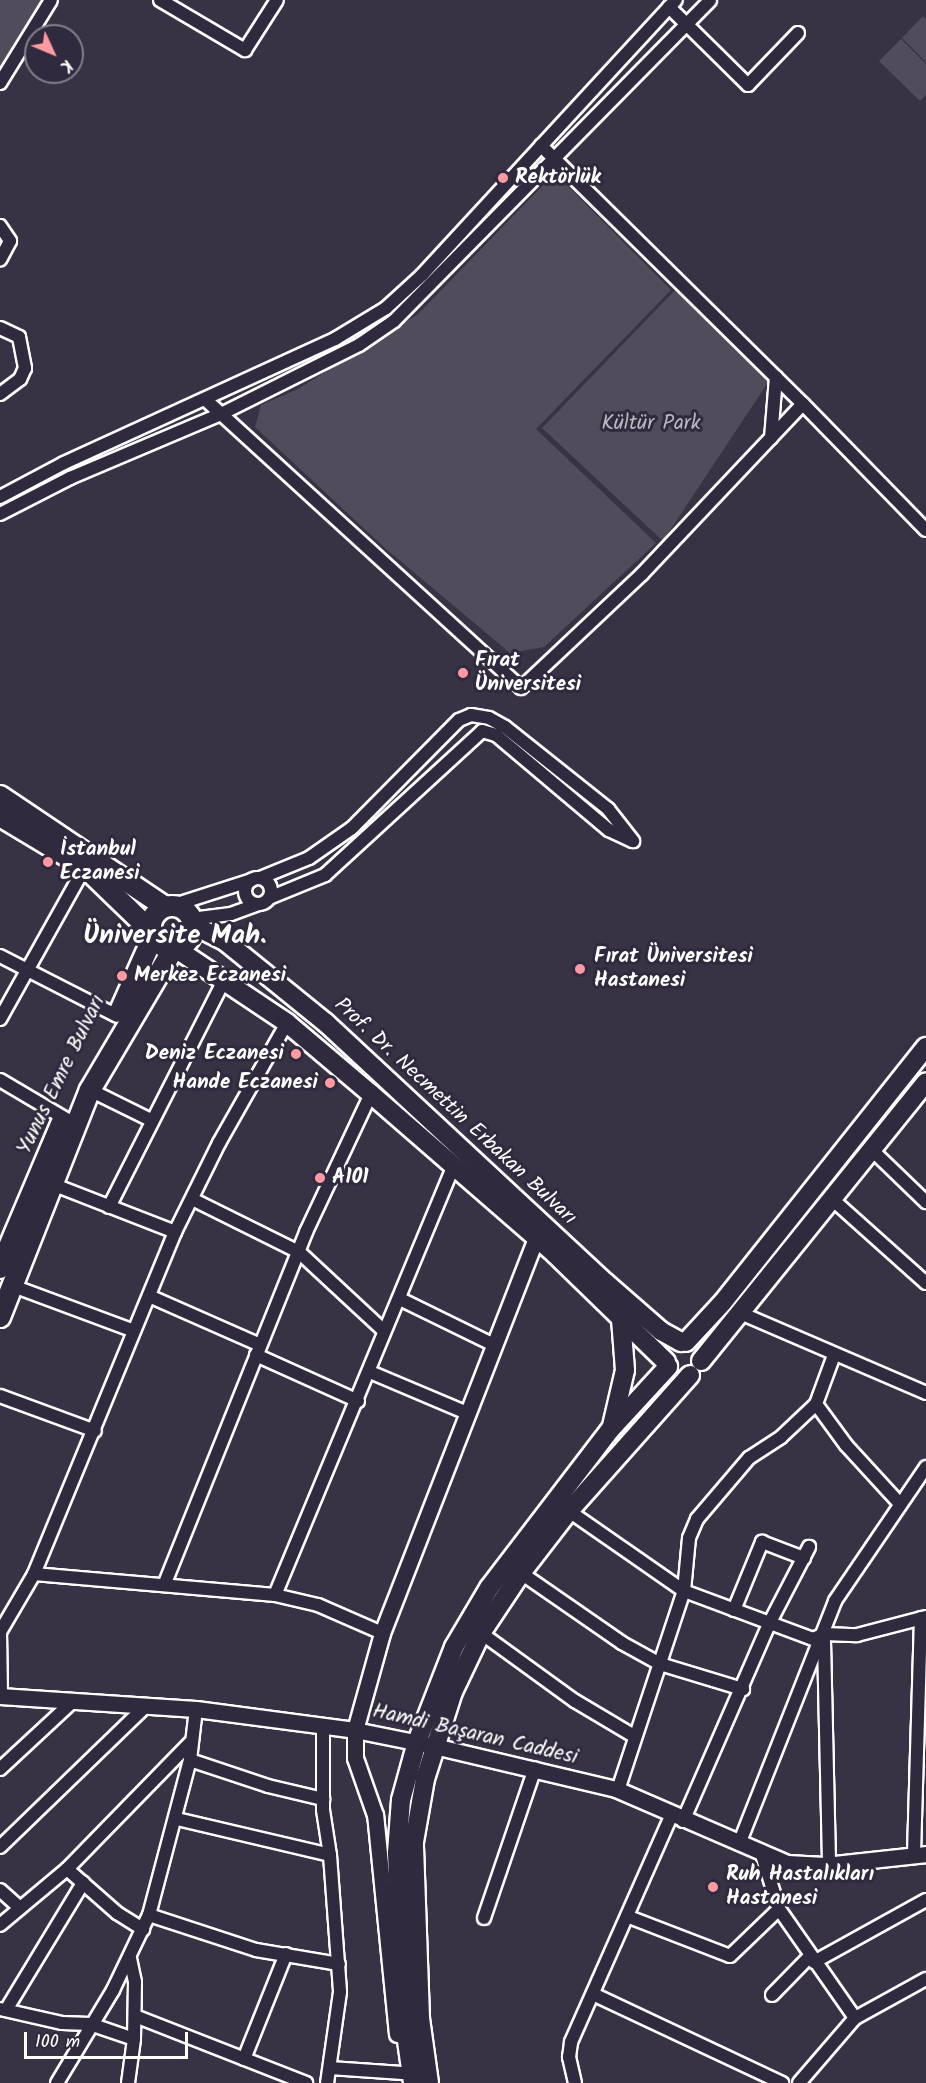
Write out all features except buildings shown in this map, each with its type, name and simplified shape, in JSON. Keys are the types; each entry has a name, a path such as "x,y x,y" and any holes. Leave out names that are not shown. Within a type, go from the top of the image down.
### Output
{"main road":[{"path":"0,796 168,906 183,909 192,922 190,937 175,948 162,946 152,933 85,867 0,816"},
{"path":"152,933 155,914 168,906"},
{"name":"Prof. Dr. Necmettin Erbakan Bulvarı","path":"192,922 226,942 326,1023 606,1283 661,1331 684,1342"},
{"name":"Yunus Emre Bulvarı","path":"0,1268 117,1016 152,933"},
{"name":"Yunus Emre Bulvarı","path":"0,1317 52,1184 69,1121 175,948"},
{"name":"Prof. Dr. Necmettin Erbakan Bulvarı","path":"175,948 225,978 287,1023 371,1094 536,1237 667,1364"},
{"path":"425,1744 441,1677 469,1620 489,1588 610,1430 667,1364 671,1347 684,1342 723,1302 926,1047"},
{"path":"417,2078 404,2020 398,1834 401,1800 425,1744 481,1633 521,1573 569,1511 690,1375 738,1312 922,1094"},
{"path":"610,1430 625,1370 621,1319"},
{"path":"684,1342 699,1350 701,1361"},
{"path":"667,1364 680,1376 690,1375"}],"street":[{"path":"0,83 51,0"},
{"path":"160,0 245,50 277,0"},
{"path":"0,514 70,478 221,414 359,345 394,321 710,0"},
{"path":"0,497 64,463 207,400 335,339 386,308 422,275 672,4 687,25 748,85 798,33"},
{"path":"541,146 776,377 926,530"},
{"path":"0,226 10,241 0,260"},
{"path":"0,328 19,337 25,369 20,379 0,394"},
{"path":"771,438 776,377"},
{"path":"207,400 521,688 642,574 802,404"},
{"path":"168,906 256,879 309,858 352,828 459,720 471,715 491,726 608,809 633,841 609,830 491,726"},
{"path":"192,922 231,914 325,875 365,841 470,739 491,726"},
{"path":"352,828 365,841"},
{"path":"0,1019 85,867"},
{"path":"256,879 270,885 264,901"},
{"path":"256,879 246,887 247,896 264,901"},
{"path":"0,956 26,973 117,1016"},
{"path":"109,1207 151,1120 225,978"},
{"path":"1,1696 0,1631 34,1574 95,1431 175,1232 287,1023"},
{"path":"0,1080 69,1121"},
{"path":"90,1090 151,1120"},
{"path":"165,1583 299,1252 371,1094"},
{"path":"873,1151 926,1202"},
{"path":"275,1595 358,1401 384,1331 400,1299 454,1166"},
{"path":"52,1184 175,1232"},
{"path":"192,1199 299,1252 384,1331"},
{"path":"832,1199 926,1283"},
{"path":"330,2068 417,2078 396,2027 375,1815 355,1758 355,1730 381,1633 536,1237"},
{"path":"13,1286 134,1331"},
{"path":"148,1296 358,1401"},
{"path":"400,1299 494,1345"},
{"path":"738,1312 926,1393"},
{"path":"618,1790 634,1736 684,1591 689,1538 698,1519 749,1458 781,1437 816,1404 834,1355"},
{"path":"370,1372 467,1413"},
{"path":"0,1396 95,1431"},
{"path":"816,1404 846,1446 900,1504"},
{"path":"739,1844 836,1601 926,1467"},
{"path":"569,1511 684,1591 813,1639 824,1634 857,1635 923,1617 920,1853"},
{"path":"575,2083 568,2057 571,2042 595,1995 629,1917 743,1689 770,1624 807,1553 762,1542 734,1610"},
{"path":"521,1573 622,1643 660,1664 743,1689"},
{"path":"34,1574 165,1583 275,1595 318,1605 381,1633"},
{"path":"481,1633 575,1701 634,1736"},
{"path":"824,1634 829,1865"},
{"name":"Hamdi Başaran Caddesi","path":"1,1696 145,1707 196,1708 355,1730 425,1744 535,1768 618,1790 677,1819 762,1855 787,1863 829,1865 920,1853"},
{"path":"0,1769 72,1702"},
{"path":"0,1847 145,1707"},
{"path":"57,2083 130,1958 149,1915 177,1819 190,1760 190,1743 196,1708"},
{"path":"323,1726 323,1799 330,1855 340,1992 327,2083"},
{"path":"0,1925 67,1869 190,1743"},
{"path":"190,1760 268,1786 323,1799"},
{"path":"484,1918 535,1768"},
{"path":"177,1819 330,1855"},
{"path":"762,1855 779,1910 855,2018"},
{"path":"67,1869 117,1913 143,1929"},
{"path":"83,1883 3,2010 62,2023 90,2024 134,2039"},
{"path":"0,1890 20,1908"},
{"path":"772,1995 812,1959 926,1900"},
{"path":"629,1917 730,1956 779,1910"},
{"path":"149,1915 256,1950 339,1964"},
{"path":"244,2059 286,1954"},
{"path":"128,2083 135,2016 135,1982 130,1958"},
{"path":"799,2083 855,2018 926,1979"},
{"path":"595,1995 782,2083"},
{"path":"135,2016 306,2083"}],"green space":[{"path":"0,0 47,0 31,24 24,24 24,35 0,72"},
{"path":"923,16 926,19 926,62 902,38"},
{"path":"901,39 926,64 926,95 920,101 879,61"},
{"path":"555,173 671,290 536,429 656,543 544,647 510,653 386,549 255,427 261,405 298,389 418,314"},
{"name":"Kültür Park","path":"680,285 773,375 663,541 542,428"}],"place":[{"name":"Rektörlük","path":"503,178"},
{"name":"Fırat Üniversitesi","path":"463,673"},
{"name":"İstanbul Eczanesi","path":"48,862"},
{"name":"Fırat Üniversitesi Hastanesi","path":"580,969"},
{"name":"Merkez Eczanesi","path":"122,976"},
{"name":"Deniz Eczanesi","path":"296,1054"},
{"name":"Hande Eczanesi","path":"330,1083"},
{"name":"A101","path":"320,1178"},
{"name":"Ruh Hastalıkları Hastanesi","path":"713,1887"}],"district":[{"name":"Üniversite Mah.","path":"175,936"}]}
